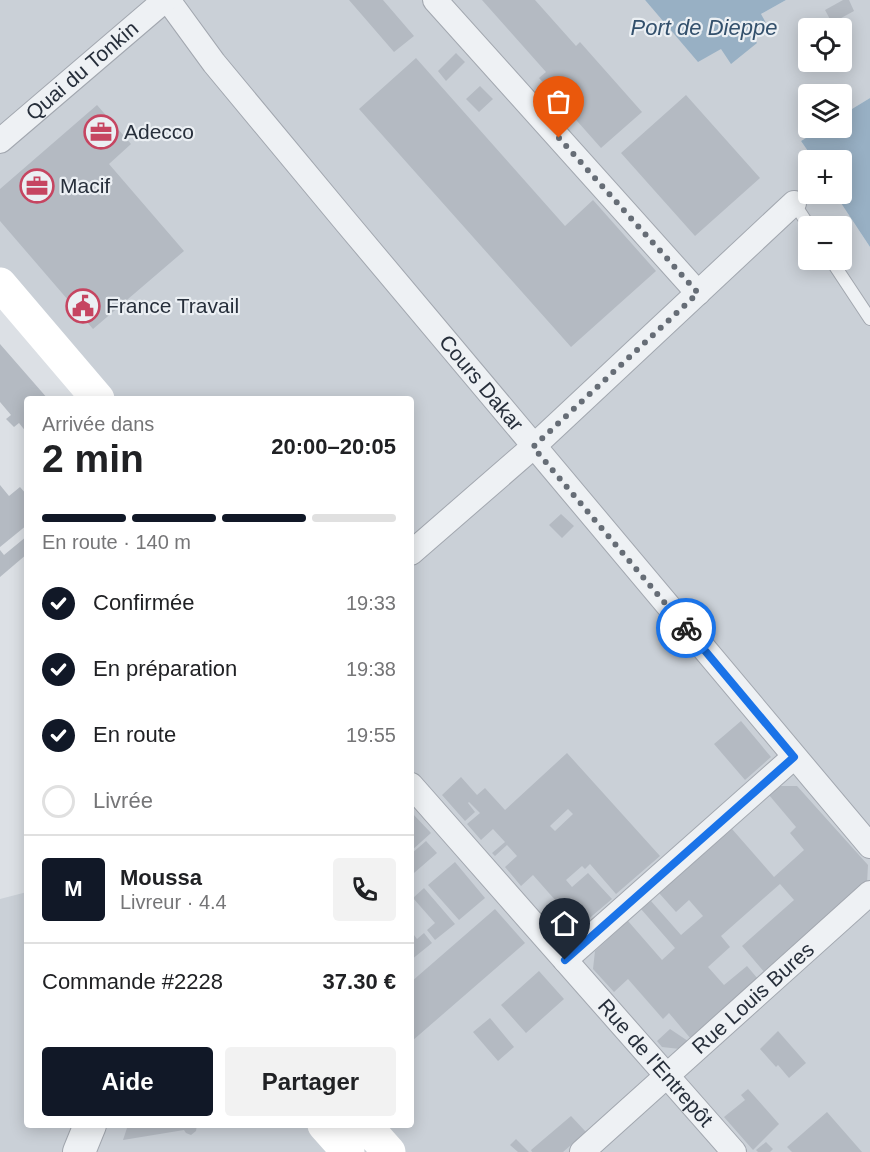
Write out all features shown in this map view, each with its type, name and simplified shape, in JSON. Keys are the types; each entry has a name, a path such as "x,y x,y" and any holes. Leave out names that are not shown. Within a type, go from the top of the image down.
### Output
{"main road":[{"path":"0,284 95,396"},
{"path":"327,1128 348,1152"},
{"path":"368,1128 389,1152"}],"street":[{"name":"Quai du Tonkin","path":"0,141 166,0"},
{"name":"Cours Dakar","path":"166,0 214,63 533,447 870,846"},
{"path":"435,0 698,293"},
{"path":"414,551 533,447 794,203"},
{"path":"565,960 794,757"},
{"name":"Rue de l'Entrepôt","path":"414,787 734,1152"},
{"name":"Rue Louis Bures","path":"582,1152 870,894"},
{"path":"79,1152 89,1128"}],"lane":[{"path":"794,203 802,216"},
{"path":"838,270 870,319"}],"shaded area":[{"path":"0,0 645,0 698,61 758,26 761,14 786,0 870,0 870,98 852,109 852,84 798,84 798,138 806,138 801,141 807,150 798,150 798,204 842,204 850,216 798,216 798,270 852,270 852,220 870,247 870,1152 0,1152 0,899 24,893 24,1128 414,1128 414,396 104,396 0,275"}],"water":[{"name":"Port de Dieppe","path":"645,0 786,0 761,14 766,23 749,32 757,43 731,64 721,49 698,62"},
{"path":"870,98 870,247 852,220 852,216 850,216 842,204 852,204 852,150 807,150 801,141 806,138 852,138 852,109"}],"building":[{"path":"349,0 383,0 414,36 394,52"},
{"path":"482,0 535,0 576,46 580,42 642,112 601,148 539,78 546,72"},
{"path":"843,0 849,0 854,11 841,18 829,18 825,10"},
{"path":"456,53 465,62 446,81 438,71"},
{"path":"416,58 565,226 593,200 656,271 571,347 359,109"},
{"path":"480,86 493,99 479,112 466,99"},
{"path":"686,95 760,178 695,236 621,153"},
{"path":"97,105 131,144 109,164 184,251 93,329 0,221 0,189"},
{"path":"0,344 45,396 24,396 24,429 19,423 14,427 6,419 11,415 0,402"},
{"path":"0,485 9,496 20,487 24,492 24,527 0,547"},
{"path":"561,514 574,526 562,538 549,525"},
{"path":"24,538 24,557 0,577 0,550 4,555"},
{"path":"741,721 771,757 745,780 714,744"},
{"path":"567,753 660,856 616,894 590,864 585,869 582,866 566,880 572,887 588,873 612,899 579,927 533,875 521,886 505,867 517,856 507,845 495,856 492,853 505,842 493,829 481,840 467,824 480,813 469,802 475,812 465,821 442,795 461,777 477,795 485,788 505,810","holes":["568,809 573,814 555,831 550,826"]},
{"path":"780,786 797,786 868,865 867,883 765,973 742,946 794,900 780,884 721,936 730,947 708,967 724,985 747,966 758,979 691,1039 669,1013 663,1019 628,979 614,992 593,969 595,951 628,921 662,960 675,948 641,909 651,901 681,935 703,916 689,900 676,912 659,893 732,829 774,877 804,850 790,833 796,827 769,795"},
{"path":"414,815 431,833 414,848"},
{"path":"426,841 437,853 414,873 414,851"},
{"path":"455,862 485,898 459,920 428,885"},
{"path":"424,888 455,924 435,940 427,930 435,923 414,897"},
{"path":"495,909 525,943 414,1039 414,979"},
{"path":"424,933 432,943 414,958 414,935 417,939"},
{"path":"539,971 564,999 526,1033 501,1005"},
{"path":"490,1018 514,1047 498,1061 473,1032"},
{"path":"670,1029 688,1041 680,1049 662,1047 657,1041"},
{"path":"778,1031 806,1063 789,1078 760,1049"},
{"path":"748,1089 779,1124 753,1150 724,1117 745,1100 741,1095"},
{"path":"827,1112 862,1152 792,1152 787,1147"},
{"path":"571,1116 586,1132 563,1152 532,1152 531,1150"},
{"path":"127,1128 196,1128 191,1135 184,1130 123,1140"},
{"path":"516,1139 529,1152 518,1152 510,1145"},
{"path":"766,1142 773,1149 770,1152 756,1150"}],"way so far":[{"path":"559,138 698,293 533,447 686,628"}],"place":[{"name":"Adecco","path":"101,132"},
{"name":"Macif","path":"37,186"},
{"name":"France Travail","path":"83,306"}],"route":[{"path":"565,960 794,757 686,628"}]}
